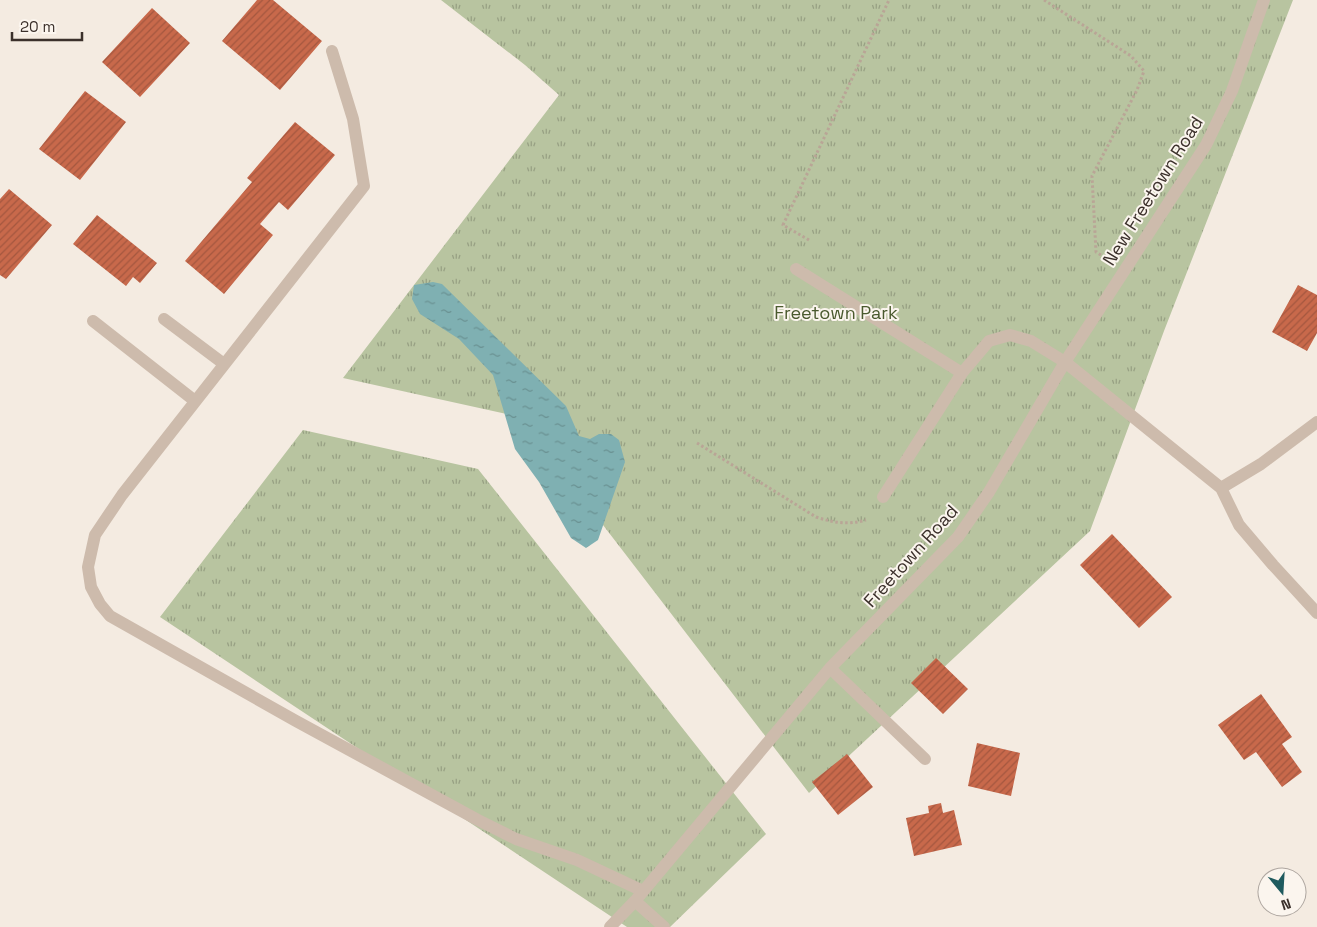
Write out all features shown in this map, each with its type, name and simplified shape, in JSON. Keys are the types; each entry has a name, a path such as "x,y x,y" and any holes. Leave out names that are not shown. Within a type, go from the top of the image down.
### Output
{"street":[{"name":"New Freetown Road","path":"1064,362 1206,145 1232,91 1264,0"},
{"path":"332,51 353,119 364,186 122,494 96,535 88,566 91,587 100,604 110,616 296,721 516,840 577,860 639,896 664,927"},
{"path":"796,269 962,372"},
{"path":"164,319 224,364"},
{"path":"93,321 195,401"},
{"path":"883,497 962,372 989,341 1010,335 1031,341 1064,362 1221,488 1239,525 1273,566 1317,613"},
{"name":"Freetown Road","path":"610,927 639,896 830,668 958,537 989,492 1064,362"},
{"path":"1221,488 1262,464 1317,422"},
{"path":"830,668 925,759"}],"path":[{"path":"808,240 783,225 889,0"},
{"path":"1044,0 1131,56 1144,71 1137,90 1092,176 1096,252 1125,270"},
{"path":"697,443 816,517 835,523 852,524 866,520"}],"green space":[{"name":"Freetown Park","path":"441,0 1293,0 1164,331 1090,531 809,793 520,417 343,378 559,95 525,65"},
{"path":"303,430 478,469 766,834 670,927 627,927 160,617"}],"water":[{"path":"433,282 442,284 566,406 579,436 590,439 599,434 611,434 619,440 625,462 598,540 586,548 571,538 539,482 515,449 493,375 459,339 420,314 412,299 414,285"}],"building":[{"path":"257,0 273,0 322,41 280,90 222,41"},
{"path":"152,8 190,43 140,97 102,62"},
{"path":"85,91 126,122 80,180 39,149"},
{"path":"295,122 335,155 288,210 279,202 260,224 273,235 224,294 185,261 252,182 247,178"},
{"path":"9,189 52,225 6,279 0,275 0,199"},
{"path":"97,215 157,263 140,283 133,277 126,286 73,244"},
{"path":"1298,285 1317,295 1317,333 1307,351 1272,332"},
{"path":"1112,534 1172,597 1139,628 1080,565"},
{"path":"936,658 968,689 943,714 911,683"},
{"path":"1261,694 1292,737 1282,744 1302,772 1282,787 1256,752 1244,760 1218,725"},
{"path":"977,743 1020,753 1011,796 968,786"},
{"path":"847,754 873,787 838,815 812,782"},
{"path":"941,803 943,813 954,810 962,845 914,856 906,818 929,813 928,806"}]}
